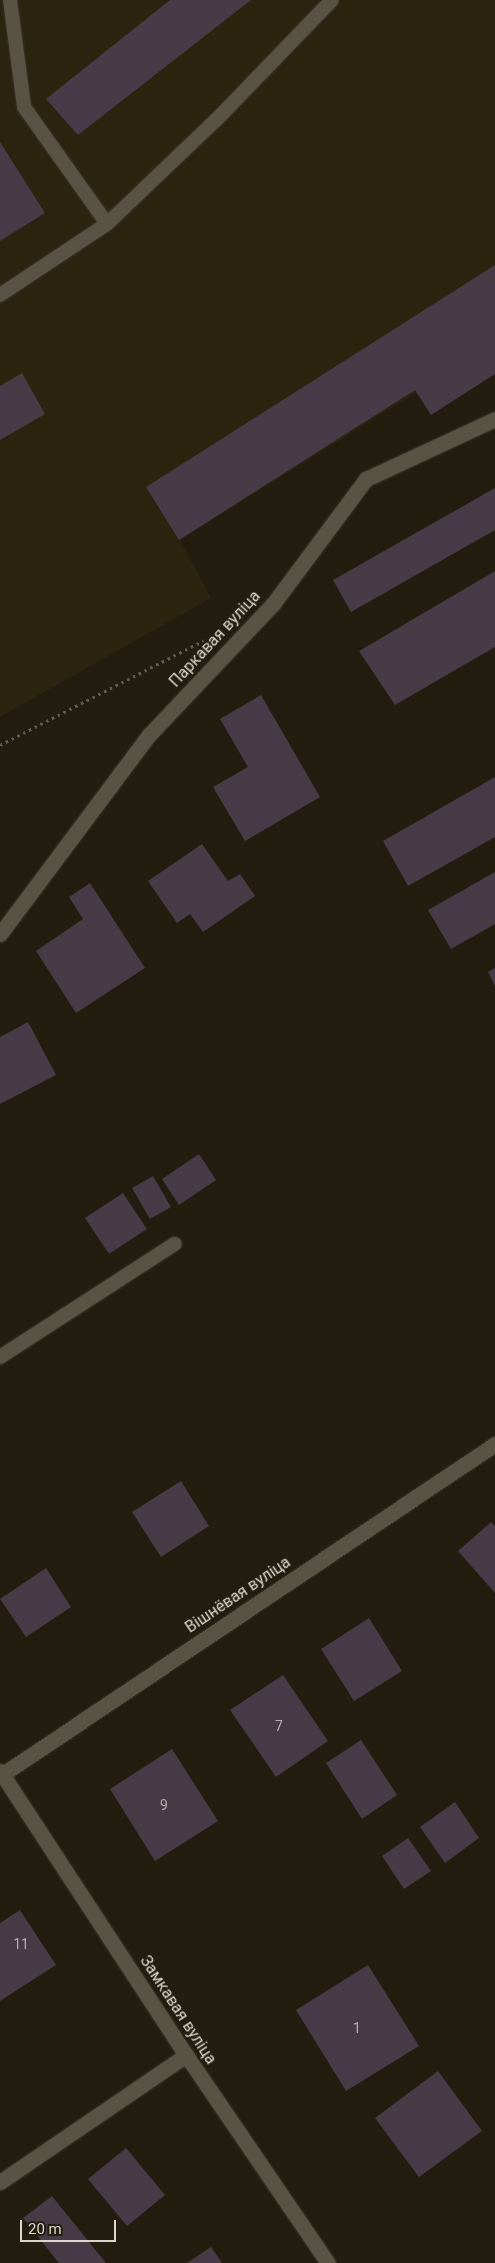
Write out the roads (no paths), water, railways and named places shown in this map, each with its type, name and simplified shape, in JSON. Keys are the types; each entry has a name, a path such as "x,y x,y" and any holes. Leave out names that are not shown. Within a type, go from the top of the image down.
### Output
{"street":[{"name":"Паркавая вуліца","path":"0,934 148,735 273,604 366,479 495,419"},
{"name":"Вішнёвая вуліца","path":"1,1774 495,1444"},
{"name":"Замкавая вуліца","path":"1,1774 186,2055 328,2263"},
{"path":"0,2182 186,2055"}],"lane":[{"path":"10,0 24,107 107,224"},
{"path":"0,294 107,224 217,119 332,0"},
{"path":"0,1357 175,1244"}]}
